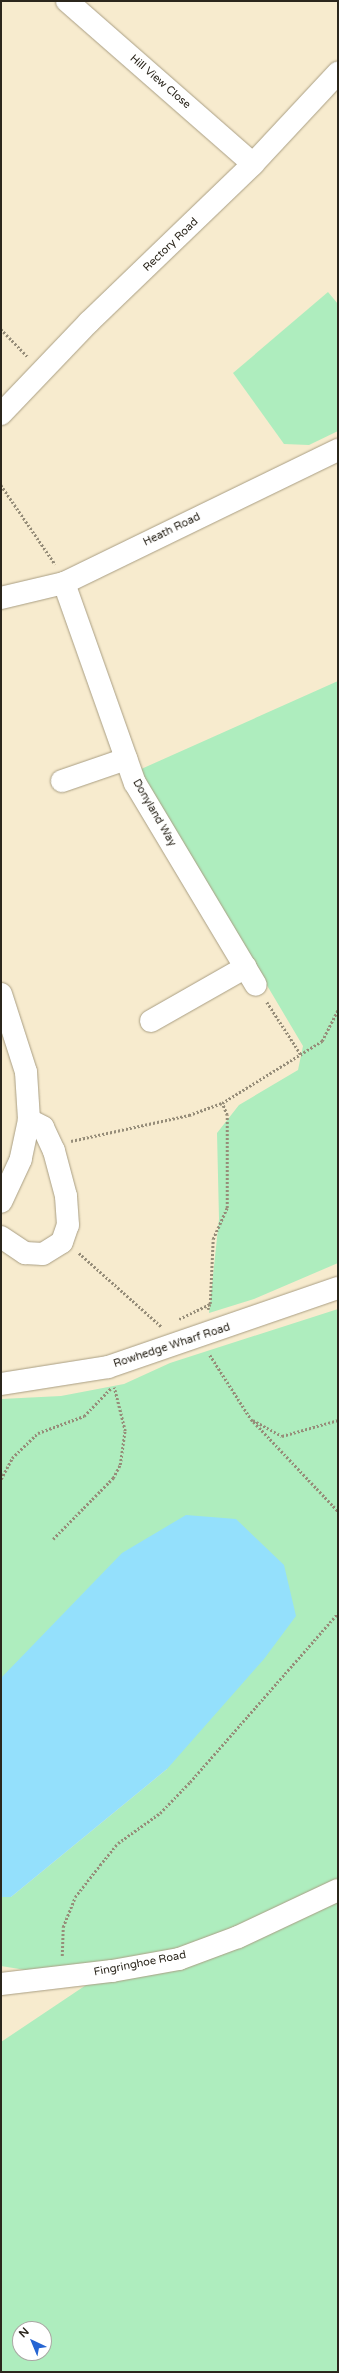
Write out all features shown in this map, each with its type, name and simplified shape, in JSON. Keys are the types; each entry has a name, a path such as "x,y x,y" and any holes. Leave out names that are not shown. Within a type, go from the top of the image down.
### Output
{"street":[{"name":"Hill View Close","path":"67,1 253,164"},
{"name":"Rectory Road","path":"1,414 40,370 253,164 338,73"},
{"name":"Heath Road","path":"1,598 66,582 338,450"},
{"name":"Donyland Way","path":"66,582 135,784 251,976"},
{"path":"62,781 126,759"},
{"path":"151,1021 251,976"},
{"path":"1,994 26,1072 29,1120 21,1159 1,1202"},
{"path":"1,1237 25,1254 43,1254 56,1249 64,1239 68,1225 66,1196 51,1145 43,1127 29,1120"},
{"name":"Rowhedge Wharf Road","path":"1,1384 110,1377 207,1335 338,1288"},
{"name":"Fingringhoe Road","path":"1,1984 64,1978 179,1958 238,1937 338,1890"}],"path":[{"path":"1,329 40,370"},
{"path":"1,485 66,582"},
{"path":"251,976 302,1056"},
{"path":"51,1145 189,1115 222,1102 302,1056 322,1041 338,1010"},
{"path":"222,1102 227,1121 227,1208 212,1239 210,1304 207,1335 233,1396 251,1419 338,1511"},
{"path":"64,1239 162,1327 169,1323"},
{"path":"176,1320 210,1304"},
{"path":"207,1335 210,1304"},
{"path":"1,1479 12,1458 38,1433 84,1416 110,1377"},
{"path":"53,1539 113,1478 120,1465 125,1431 110,1377"},
{"path":"251,1419 282,1436 338,1420"},
{"path":"64,1978 63,1927 75,1897 118,1843 160,1813 190,1782 338,1613"}],"green space":[{"path":"328,292 338,304 338,431 309,445 284,444 233,373"},
{"path":"338,681 338,1263 254,1299 209,1313 219,1219 217,1133 239,1105 298,1070 303,1046 139,770"},
{"path":"338,1309 338,2372 1,2372 1,2042 119,1963 38,1972 1,1966 1,1897 11,1897 167,1769 1,1678 1,1399 61,1396 124,1384 170,1363"}],"water":[{"path":"186,1515 236,1519 284,1565 296,1616 264,1659 167,1769 11,1897 1,1897 1,1678 122,1553"}]}
